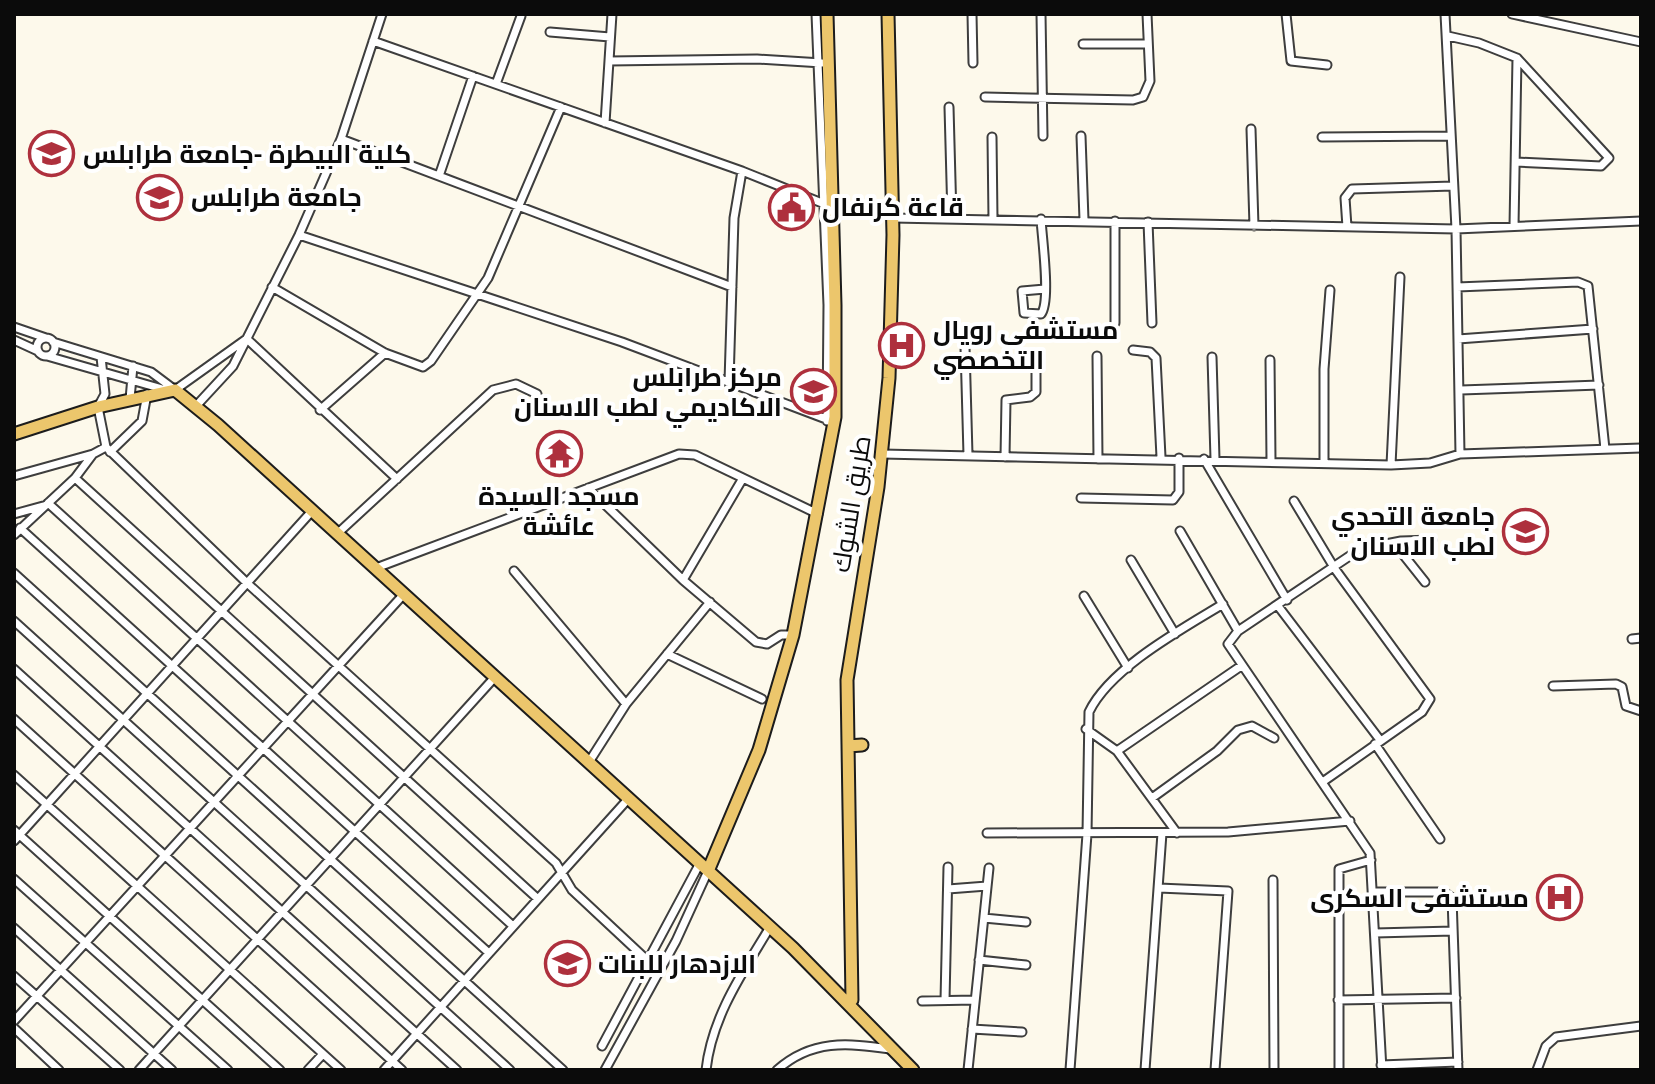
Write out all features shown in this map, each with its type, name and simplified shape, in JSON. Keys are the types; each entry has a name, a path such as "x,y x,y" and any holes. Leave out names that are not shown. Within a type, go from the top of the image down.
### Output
{"main road":[{"name":"طريق الشوك","path":"704,867 759,750 793,635 818,514 830,421 837,393 823,63 827,14"},
{"name":"طريق الشوك","path":"851,1002 848,664 882,454 889,378 893,218 888,14"},
{"path":"14,434 98,407 170,390 196,406 793,948 895,1044 910,1067"},
{"path":"848,746 862,745"},
{"path":"851,1002 910,1067"}],"street":[{"path":"196,406 225,377 299,235 341,139 382,14"},
{"path":"605,123 612,14"},
{"path":"609,61 757,59 823,63 816,14"},
{"path":"972,14 973,63"},
{"path":"1041,14 1043,136"},
{"path":"985,97 1133,100 1143,97 1149,87 1147,14"},
{"path":"1286,14 1291,61 1327,65"},
{"path":"1445,14 1456,229 1460,454"},
{"path":"1512,14 1641,42"},
{"path":"496,84 521,16"},
{"path":"550,32 610,37"},
{"path":"1448,36 1479,43 1517,58 1609,158 1601,166 1516,162"},
{"path":"373,41 742,171 828,206"},
{"path":"1083,44 1148,44"},
{"path":"1514,226 1517,58"},
{"path":"439,176 473,76"},
{"path":"272,287 385,353 423,367 431,361 479,295 561,107"},
{"path":"949,107 952,218"},
{"path":"1251,129 1254,226"},
{"path":"1081,136 1084,220"},
{"path":"1322,137 1451,136"},
{"path":"992,137 993,219"},
{"path":"341,139 732,287"},
{"path":"729,382 734,218 742,171"},
{"path":"1347,227 1345,198 1352,189 1453,186"},
{"path":"893,218 1456,229 1641,221"},
{"path":"1041,219 1045,289 1044,312 1024,313 1022,291 1045,289"},
{"path":"1115,221 1115,323"},
{"path":"1148,222 1152,323"},
{"path":"299,235 729,382 830,421"},
{"path":"1391,465 1400,277"},
{"path":"1457,287 1584,283 1590,291 1605,449"},
{"path":"1324,462 1324,369 1330,290"},
{"path":"14,327 151,372 170,390"},
{"path":"1458,339 1593,329"},
{"path":"14,340 47,356 170,390 247,339"},
{"path":"247,339 397,479"},
{"path":"38,351 39,343 51,340"},
{"path":"47,356 53,352 51,340"},
{"path":"965,347 968,455"},
{"path":"1133,350 1150,352 1156,358 1161,457"},
{"path":"320,410 385,353"},
{"path":"1005,457 1006,400 1030,397 1036,392 1036,354"},
{"path":"1097,356 1098,459"},
{"path":"101,357 105,394 98,407 108,449 247,583 556,863 572,890 648,961"},
{"path":"1212,357 1215,459"},
{"path":"1270,360 1271,460"},
{"path":"130,399 133,366"},
{"path":"337,534 493,390 516,384 537,394"},
{"path":"1461,390 1599,385"},
{"path":"14,476 108,449 142,421 147,394"},
{"path":"882,454 1098,459 1161,457 1391,465 1430,463 1460,454 1641,448"},
{"path":"376,568 685,453 818,514"},
{"path":"93,454 75,478 17,532 172,666 489,953"},
{"path":"1081,498 1173,500 1179,492 1179,458"},
{"path":"1204,459 1287,600"},
{"path":"75,478 538,899"},
{"path":"683,580 743,478"},
{"path":"588,488 683,580 761,645 781,635 793,635"},
{"path":"1294,501 1335,569 1430,699 1422,712 1324,781"},
{"path":"14,514 46,504"},
{"path":"46,504 513,926"},
{"path":"280,1070 16,835 312,511"},
{"path":"1180,531 1238,631"},
{"path":"1373,892 1448,893 1452,898 1458,1066 1381,1068 1371,860 1367,846 1228,644 1238,631 1335,569 1360,549 1432,540"},
{"path":"1394,543 1425,582"},
{"path":"1131,560 1175,634"},
{"path":"514,571 626,704"},
{"path":"14,573 563,1070"},
{"path":"14,1021 404,594"},
{"path":"1084,596 1128,668"},
{"path":"589,762 626,704 710,602"},
{"path":"1070,1070 1087,834 1086,729 1093,703 1128,668 1223,604"},
{"path":"1278,606 1378,742 1440,839"},
{"path":"14,621 510,1070"},
{"path":"667,654 762,699"},
{"path":"1117,751 1241,666"},
{"path":"14,669 457,1070"},
{"path":"139,1070 495,677"},
{"path":"1553,686 1616,684 1622,687 1626,706 1641,711"},
{"path":"14,719 402,1070"},
{"path":"1152,798 1217,751 1238,730 1252,726 1274,738"},
{"path":"1086,729 1117,751 1177,833"},
{"path":"14,775 341,1070"},
{"path":"384,1070 629,798"},
{"path":"987,833 1177,833 1350,821"},
{"path":"1145,1070 1162,833"},
{"path":"1339,1070 1339,869 1371,860"},
{"path":"602,1046 704,867"},
{"path":"605,1070 676,941 704,867"},
{"path":"945,1000 948,867"},
{"path":"968,1070 989,868"},
{"path":"14,879 228,1070"},
{"path":"1273,880 1274,1070"},
{"path":"948,889 987,886"},
{"path":"1159,888 1228,891 1215,1070"},
{"path":"984,918 1026,922"},
{"path":"706,1070 712,1039 725,1004 770,927"},
{"path":"14,928 172,1070"},
{"path":"1375,933 1453,931"},
{"path":"979,960 1026,965"},
{"path":"14,976 120,1070"},
{"path":"1338,1000 1456,998"},
{"path":"922,1001 975,1000"},
{"path":"1537,1070 1546,1046 1556,1037 1641,1026"},
{"path":"14,1028 59,1070"},
{"path":"972,1029 1022,1032"},
{"path":"777,1070 791,1059 819,1046 851,1044 893,1050"},
{"path":"308,1070 323,1054"}],"place":[{"name":"كلية البيطرة -جامعة طرابلس","path":"52,154"},
{"name":"جامعة طرابلس","path":"160,197"},
{"name":"قاعة كرنفال","path":"791,207"},
{"name":"مستشفى رويال التخصصي","path":"902,345"},
{"name":"مركز طرابلس الاكاديمي لطب الاسنان","path":"813,392"},
{"name":"مسجد السيدة عائشة","path":"559,453"},
{"name":"جامعة التحدي لطب الاسنان","path":"1526,531"},
{"name":"مستشفى السكرى","path":"1560,898"},
{"name":"الازدهار للبنات","path":"567,964"}]}
